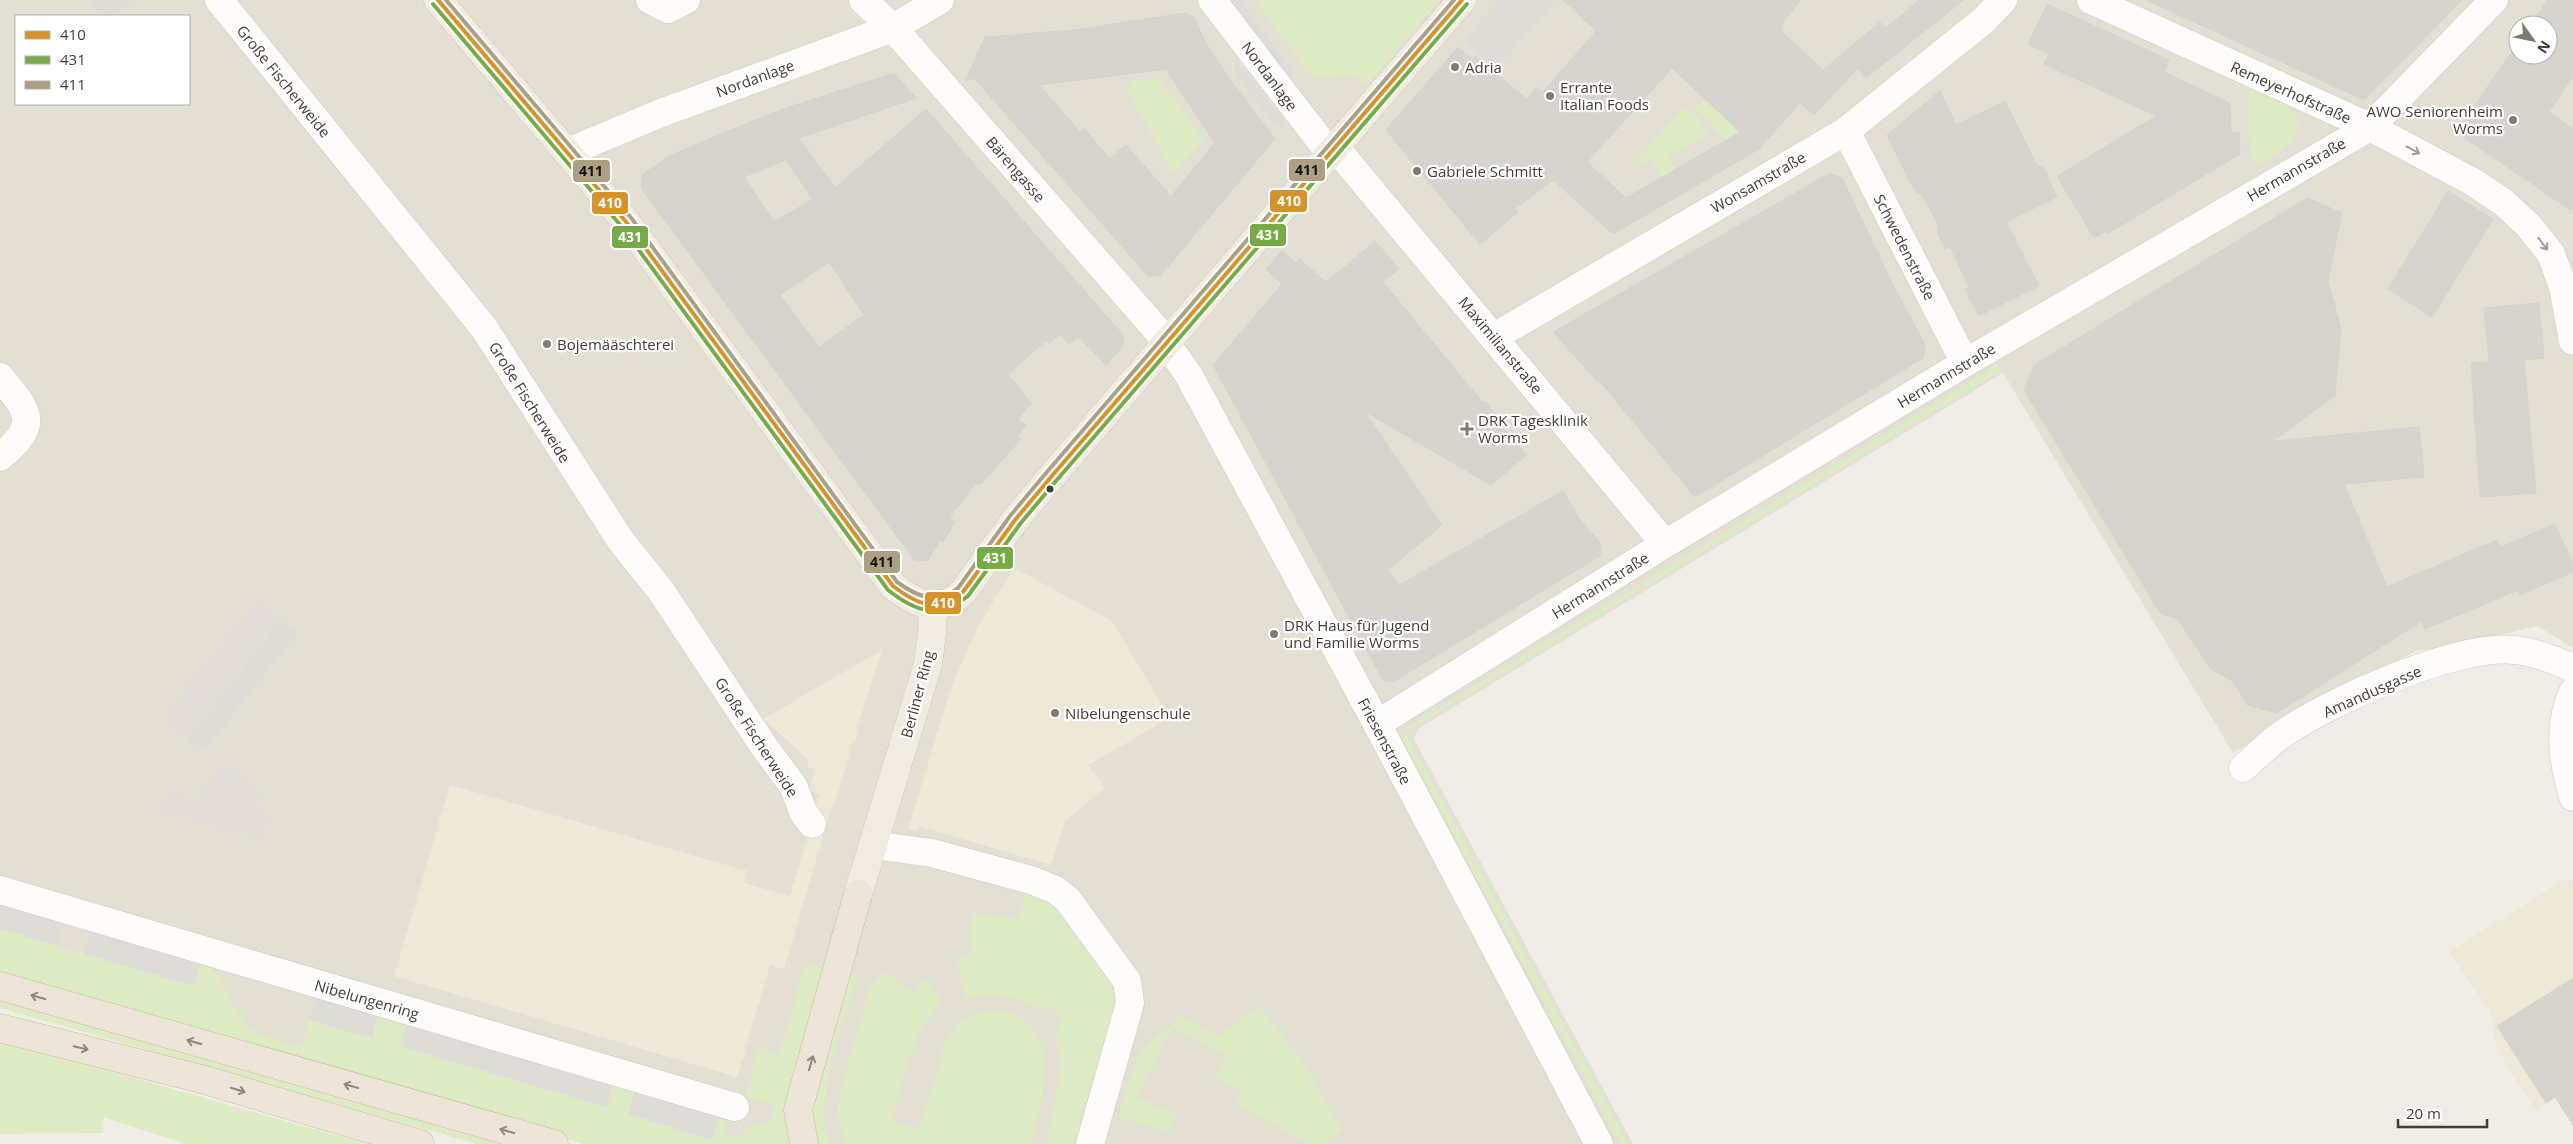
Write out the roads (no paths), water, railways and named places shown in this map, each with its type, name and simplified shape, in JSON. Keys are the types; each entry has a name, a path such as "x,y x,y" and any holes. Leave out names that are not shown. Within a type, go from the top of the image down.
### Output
{"highway":[{"path":"804,1144 798,1110 858,894"},
{"path":"0,986 554,1144"},
{"path":"0,1028 205,1080 420,1144"}],"main road":[{"path":"438,0 627,223 893,586 902,594 923,605 933,605 956,598 963,592 1015,520 1166,342 1462,0"},
{"name":"Berliner Ring","path":"858,894 928,664 933,605"}],"street":[{"name":"Große Fischerweide","path":"220,0 484,328 621,541 661,591 750,727 794,787 803,812 812,824"},
{"path":"650,0 668,9 686,0"},
{"name":"Bärengasse","path":"863,0 893,28 1166,342"},
{"name":"Nordanlage","path":"568,152 661,113 893,28 940,0"},
{"name":"Nordanlage","path":"1212,0 1332,149"},
{"name":"Wonsamstraße","path":"1494,337 1846,131 1984,20 2003,0"},
{"name":"Remeyerhofstraße","path":"2090,0 2370,127 2473,182 2503,202 2528,225 2551,254 2563,287 2573,342"},
{"name":"Hermannstraße","path":"1376,724 1665,544 1965,363 2370,127 2494,0"},
{"name":"Schwedenstraße","path":"1846,131 1965,363"},
{"name":"Maximilianstraße","path":"1332,149 1494,337 1665,544"},
{"name":"Friesenstraße","path":"1166,342 1192,383 1599,1144"},
{"path":"0,378 24,409 26,427 22,437 0,457"},
{"name":"Amandusgasse","path":"2243,768 2283,734 2333,706 2406,672 2470,654 2514,650 2547,657 2573,668"},
{"path":"2573,692 2563,724 2567,775 2573,797"},
{"path":"873,845 932,853 1031,880 1056,890 1068,900 1120,971 1130,990 1130,1003 1090,1144"},
{"name":"Nibelungenring","path":"0,890 735,1107"}],"place":[{"name":"Adria","path":"1455,67"},
{"name":"Errante Italian Foods","path":"1550,96"},
{"name":"AWO Seniorenheim Worms","path":"2513,120"},
{"name":"Gabriele Schmitt","path":"1417,171"},
{"name":"Bojemääschterei","path":"547,344"},
{"name":"DRK Tagesklinik Worms","path":"1467,429"},
{"name":"DRK Haus für Jugend und Familie Worms","path":"1274,634"},
{"name":"Nibelungenschule","path":"1055,713"}]}
